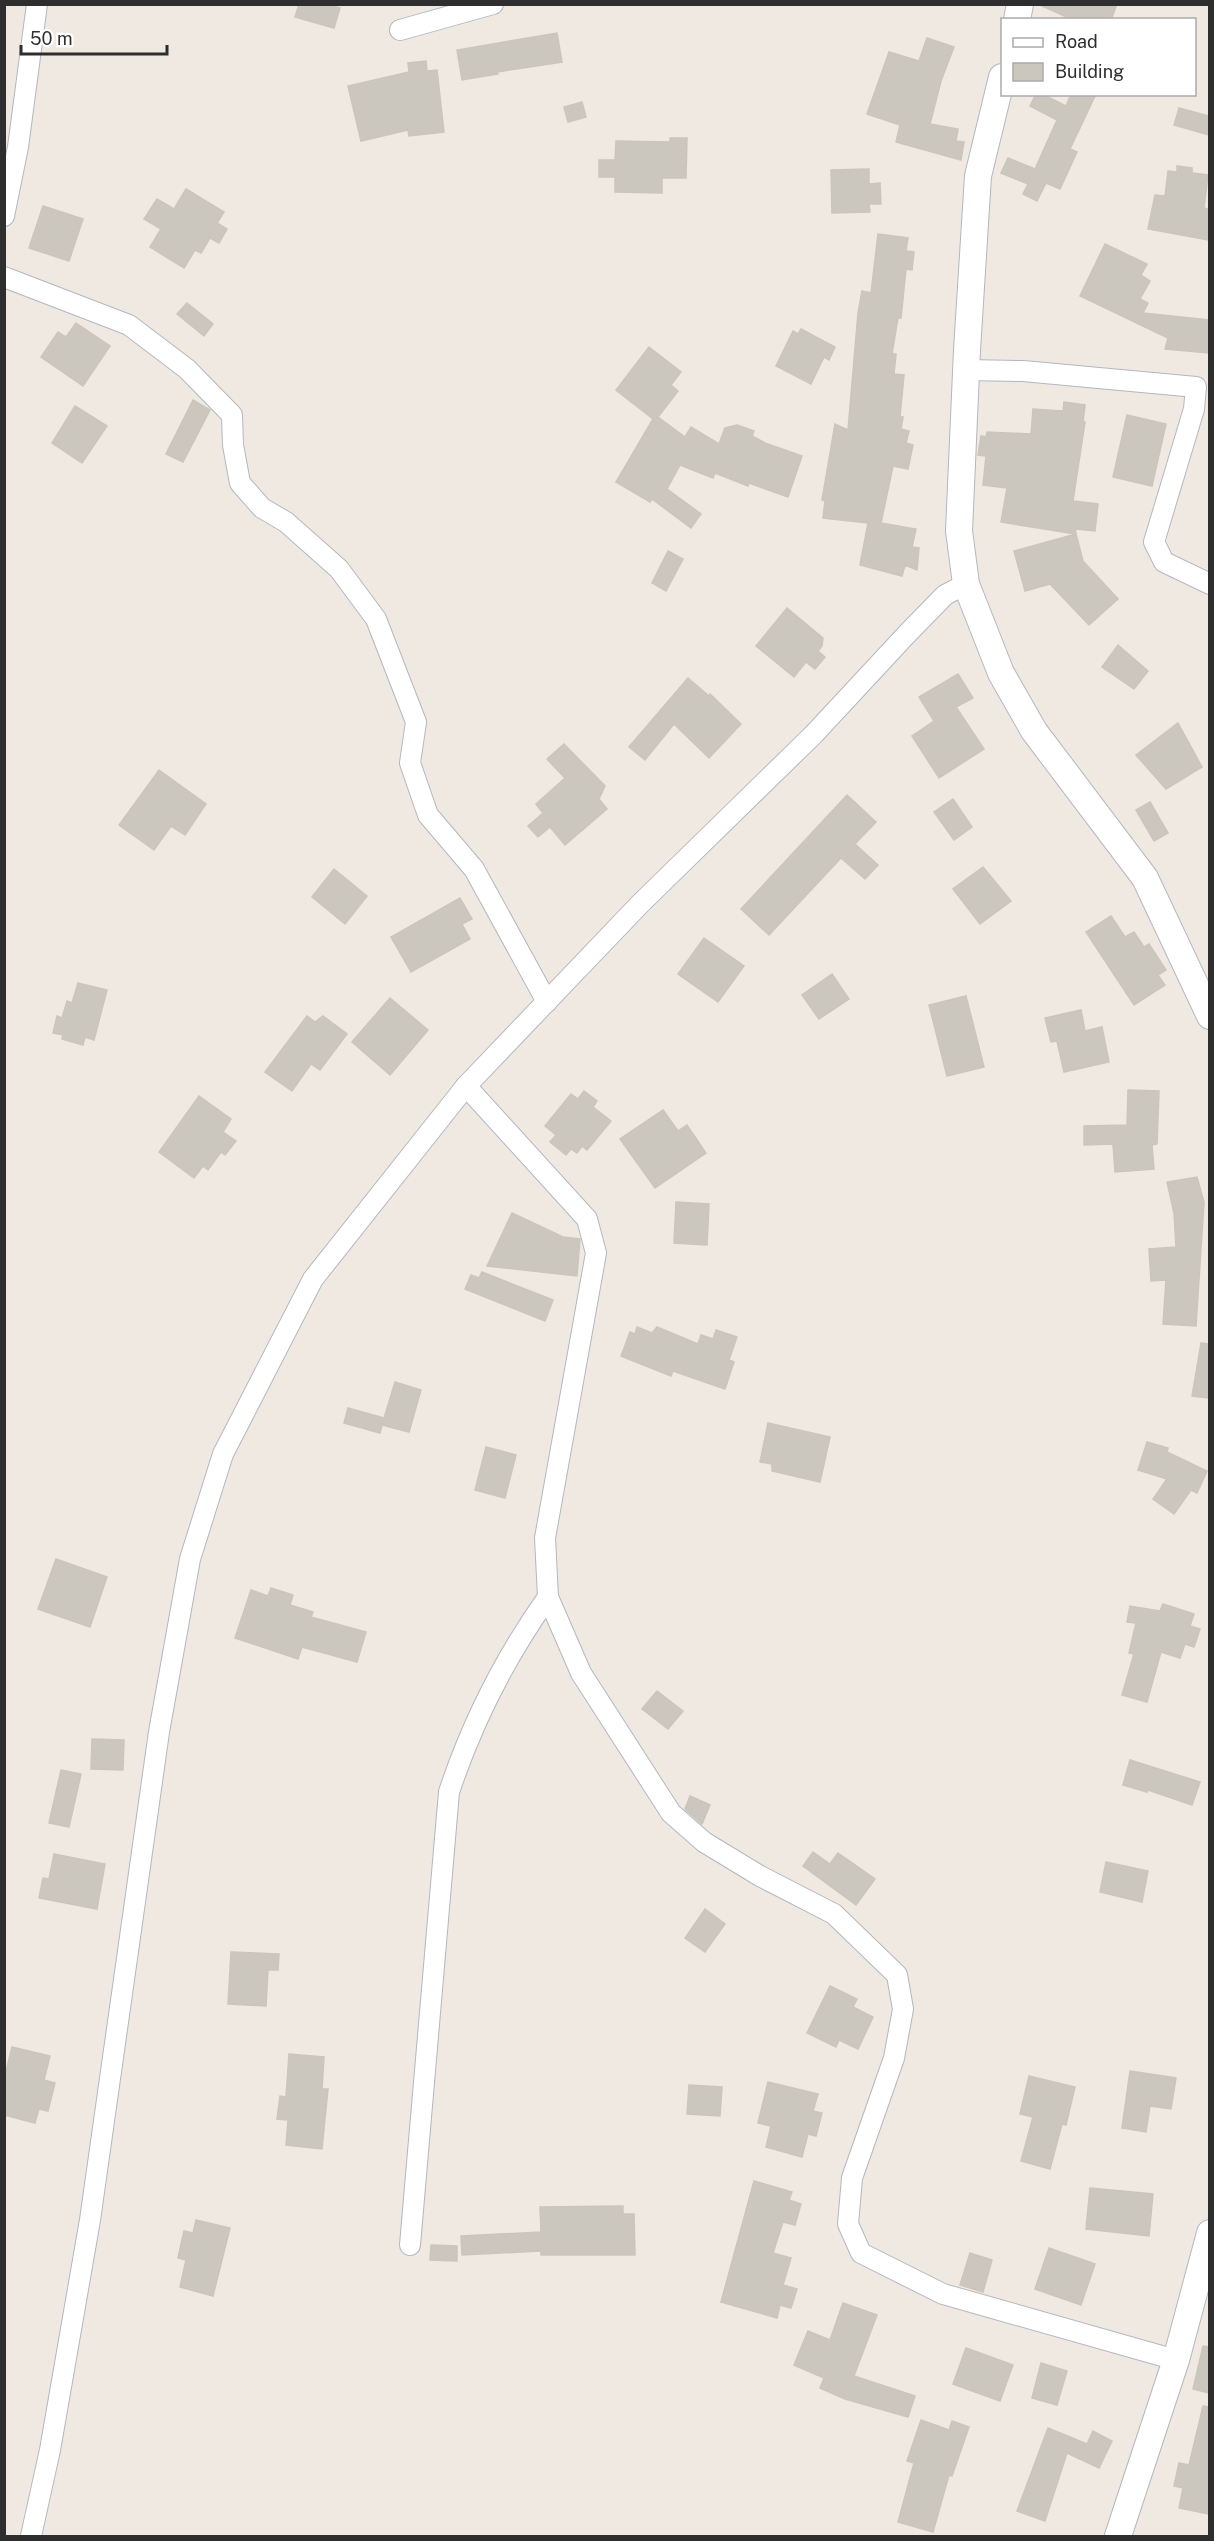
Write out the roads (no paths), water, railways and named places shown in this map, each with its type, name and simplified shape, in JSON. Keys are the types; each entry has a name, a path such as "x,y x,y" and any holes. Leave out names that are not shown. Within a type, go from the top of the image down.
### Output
{"street":[{"path":"4,216 18,147 37,4"},
{"path":"400,30 493,4"},
{"path":"1001,81 978,176 959,531 966,584 1001,674 1034,731 1144,879 1209,1016"},
{"path":"4,277 129,325 188,369 232,415 233,446 240,483 262,508 286,522 339,569 375,619 416,722 410,763 428,815 474,869 546,1002"},
{"path":"966,370 1023,371 1196,387 1194,409 1154,542 1164,562 1209,584"},
{"path":"32,2536 50,2450 90,2220 159,1732 190,1559 223,1454 313,1279 466,1086 640,904 814,734 945,595 966,584"},
{"path":"466,1086 587,1219 596,1253 545,1538 548,1597 581,1673 671,1814 704,1842 760,1876 834,1914 897,1975 903,2009 894,2058 852,2178 848,2224 861,2253 943,2294 1176,2360"},
{"path":"410,2245 449,1792 464,1749 517,1644 548,1597"},
{"path":"1118,2536 1176,2360 1209,2233"}]}
